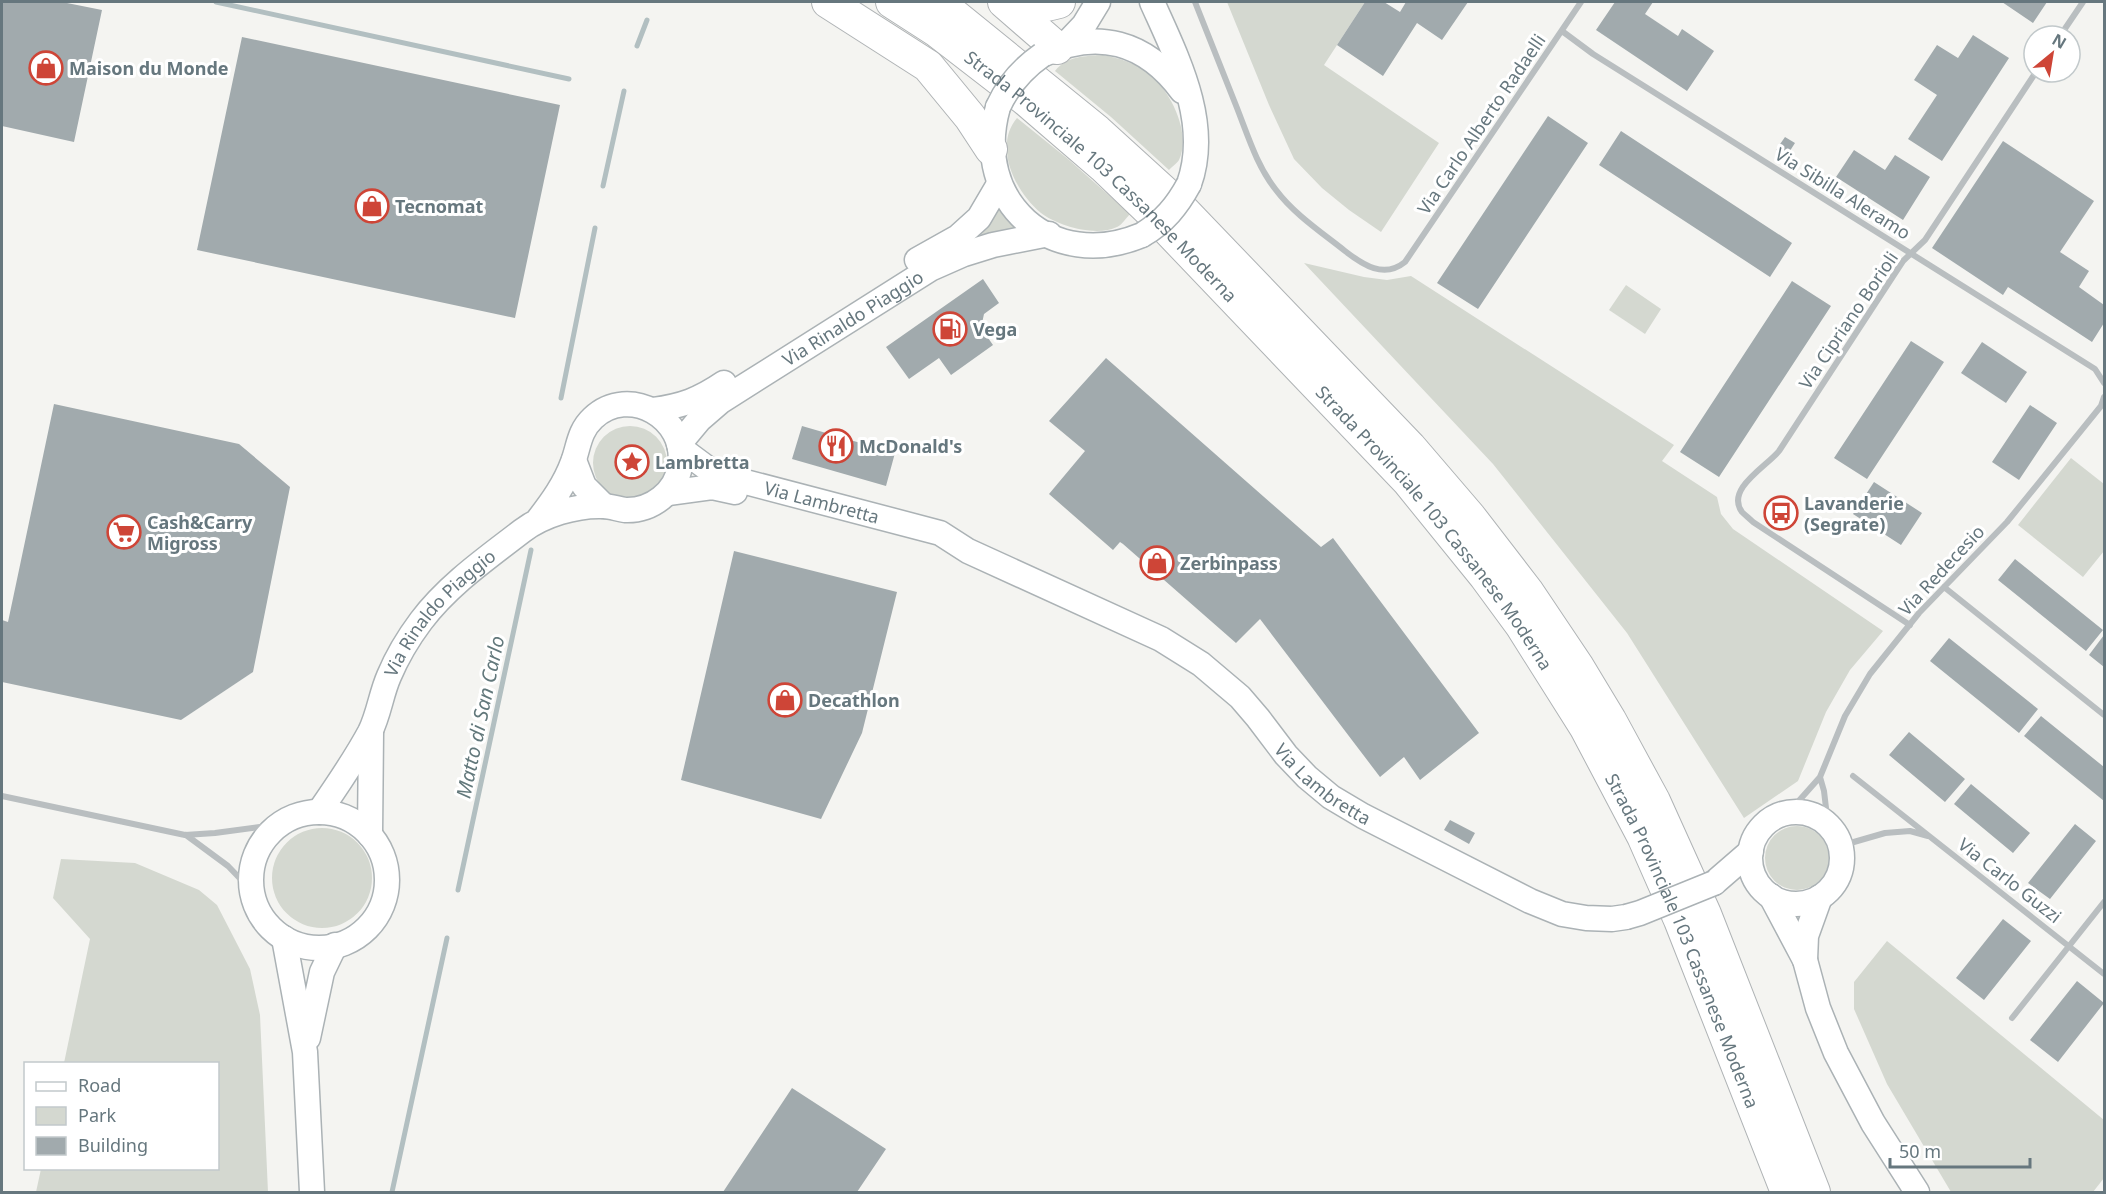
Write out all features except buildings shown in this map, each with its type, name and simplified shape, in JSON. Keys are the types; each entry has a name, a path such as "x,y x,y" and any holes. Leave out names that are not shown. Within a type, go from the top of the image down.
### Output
{"highway":[{"path":"828,2 928,66 992,149"},
{"name":"Strada Provinciale 103 Cassanese Moderna","path":"892,2 937,31 1024,99 1102,166 1152,213 1408,481 1485,576 1527,634 1571,702 1611,772 1643,836 1684,930 1787,1192"},
{"name":"Strada Provinciale 103 Cassanese Moderna","path":"938,2 1097,131 1182,209 1410,447 1470,517 1527,591 1610,720 1659,810 1705,914 1814,1192"},
{"path":"1004,2 1055,49"},
{"path":"1016,2 1038,6 1059,2"}],"street":[{"path":"1098,2 1084,25 1055,49 1030,63 1013,80 998,107 992,130 992,149 999,184 1019,214 1032,226 1067,243 1099,246 1121,243 1142,235 1158,224 1173,210 1189,184 1195,163 1197,145 1191,102 1181,71 1152,2"},
{"name":"Via Carlo Alberto Radaelli","path":"1195,2 1257,159 1277,191 1312,226 1369,267 1390,271 1405,262 1581,2"},
{"path":"2068,24 2083,2"},
{"name":"Via Sibilla Aleramo","path":"1562,31 1603,60 2094,369 2104,383"},
{"path":"1055,49 1096,41 1128,47 1159,64 1191,102"},
{"name":"Via Cipriano Borioli","path":"1910,625 1753,522 1742,512 1739,505 1739,493 1749,478 1779,451 1903,261 1925,240 2028,84"},
{"name":"Via Rinaldo Piaggio","path":"319,812 346,774 371,729 389,675 421,621 442,596 464,577 538,520 553,501 574,460 579,437 593,417 616,405 628,404 653,410 694,402 867,289 958,237 979,218 999,184"},
{"name":"Via Rinaldo Piaggio","path":"680,446 699,420 721,401 930,269 964,254 993,245 1049,234"},
{"name":"Via Redecesio","path":"1788,813 1820,777 1851,702 1870,674 1910,625 2007,522 2062,457 2101,406 2104,397"},
{"path":"653,410 670,425 680,446 679,472 668,493"},
{"name":"Via Lambretta","path":"680,446 715,474 940,533 968,551 1161,639 1214,673 1240,697 1286,755 1331,797 1363,816 1530,901 1553,910 1586,918 1612,919 1640,913 1714,883 1735,879 1766,891"},
{"path":"574,460 584,486 604,506"},
{"name":"Via Lambretta","path":"668,493 712,487 968,551"},
{"name":"Via Rinaldo Piaggio","path":"538,520 571,510 604,506 626,510 637,509 649,506 668,493"},
{"path":"1944,587 2104,715"},
{"name":"Via Rinaldo Piaggio","path":"370,836 371,729"},
{"name":"Via Carlo Guzzi","path":"1853,776 2104,974"},
{"path":"1766,891 1780,901 1794,904 1806,903 1820,897 1831,888 1839,874 1842,863 1820,777"},
{"path":"2,796 185,835 215,834 280,824"},
{"name":"Via Rinaldo Piaggio","path":"319,812 336,814 351,820 370,836 379,849 385,865 386,884 383,902 371,923 362,932 352,939 335,945 309,947 284,938 263,918 252,891 251,874 262,842 280,824 299,815 319,812"},
{"path":"1834,836 1814,816 1800,812 1773,818 1754,840 1751,851 1752,870 1805,960 1827,1034 1873,1123 1917,1192"},
{"name":"Via Carlo Guzzi","path":"1834,836 1910,831 1932,837"},
{"path":"185,835 212,852 252,891"},
{"name":"Via Lambretta","path":"1714,883 1751,851"},
{"path":"1805,960 1806,936 1820,897"},
{"name":"Via Carlo Guzzi","path":"2012,1018 2104,902"},
{"path":"284,938 305,1052 312,1192"},
{"path":"305,1052 316,993 322,972 335,945"},
{"path":"1873,1123 1903,1192"}],"green space":[{"path":"1227,2 1365,2 1324,65 1439,143 1381,232 1322,188 1294,159"},
{"path":"1103,55 1126,61 1147,72 1170,99 1183,137 1179,160 1169,170 1111,117 1055,71 1071,60"},
{"path":"1017,118 1130,214 1122,223 1108,230 1078,229 1048,218 1032,204 1016,181 1007,155 1010,129"},
{"path":"995,205 1017,230 969,243"},
{"path":"1304,263 1387,280 1411,276 1674,445 1662,461 1717,497 1721,514 1733,529 1883,631 1850,670 1826,712 1798,781 1744,818 1627,633 1493,464"},
{"path":"1626,285 1661,309 1645,334 1609,310"},
{"path":"630,426 644,429 656,437 664,449 667,463 664,477 656,489 644,497 630,500 616,497 604,489 596,477 593,463 596,449 604,437 616,429"},
{"path":"2071,458 2104,484 2104,551 2083,577 2018,525"},
{"path":"1797,826 1815,832 1823,840 1829,858 1823,876 1815,884 1797,890 1779,884 1771,876 1765,858 1771,840 1779,832"},
{"path":"322,828 341,832 357,843 368,859 372,878 368,897 357,913 341,924 322,928 303,924 287,913 276,897 272,878 276,859 287,843 303,832"},
{"path":"61,859 135,863 199,890 217,905 250,969 260,1015 268,1192 36,1192 41,1170 219,1170 219,1062 64,1062 90,939 53,898"},
{"path":"1887,941 2104,1120 2104,1178 2093,1192 1951,1192 1887,1084 1854,1009 1854,982"}],"waterway":[{"path":"216,2 569,79"},
{"name":"Matto di San Carlo","path":"637,46 647,20"},
{"name":"Matto di San Carlo","path":"603,186 624,91"},
{"name":"Matto di San Carlo","path":"561,398 595,228"},
{"name":"Matto di San Carlo","path":"458,890 531,550"},
{"name":"Matto di San Carlo","path":"392,1192 447,938"}],"place":[{"name":"Maison du Monde","path":"46,68"},
{"name":"Tecnomat","path":"372,206"},
{"name":"Vega","path":"950,329"},
{"name":"McDonald's","path":"836,446"},
{"name":"Lambretta","path":"632,462"},
{"name":"Lavanderie (Segrate)","path":"1781,513"},
{"name":"Cash&Carry Migross","path":"124,532"},
{"name":"Zerbinpass","path":"1157,563"},
{"name":"Decathlon","path":"785,700"}]}
